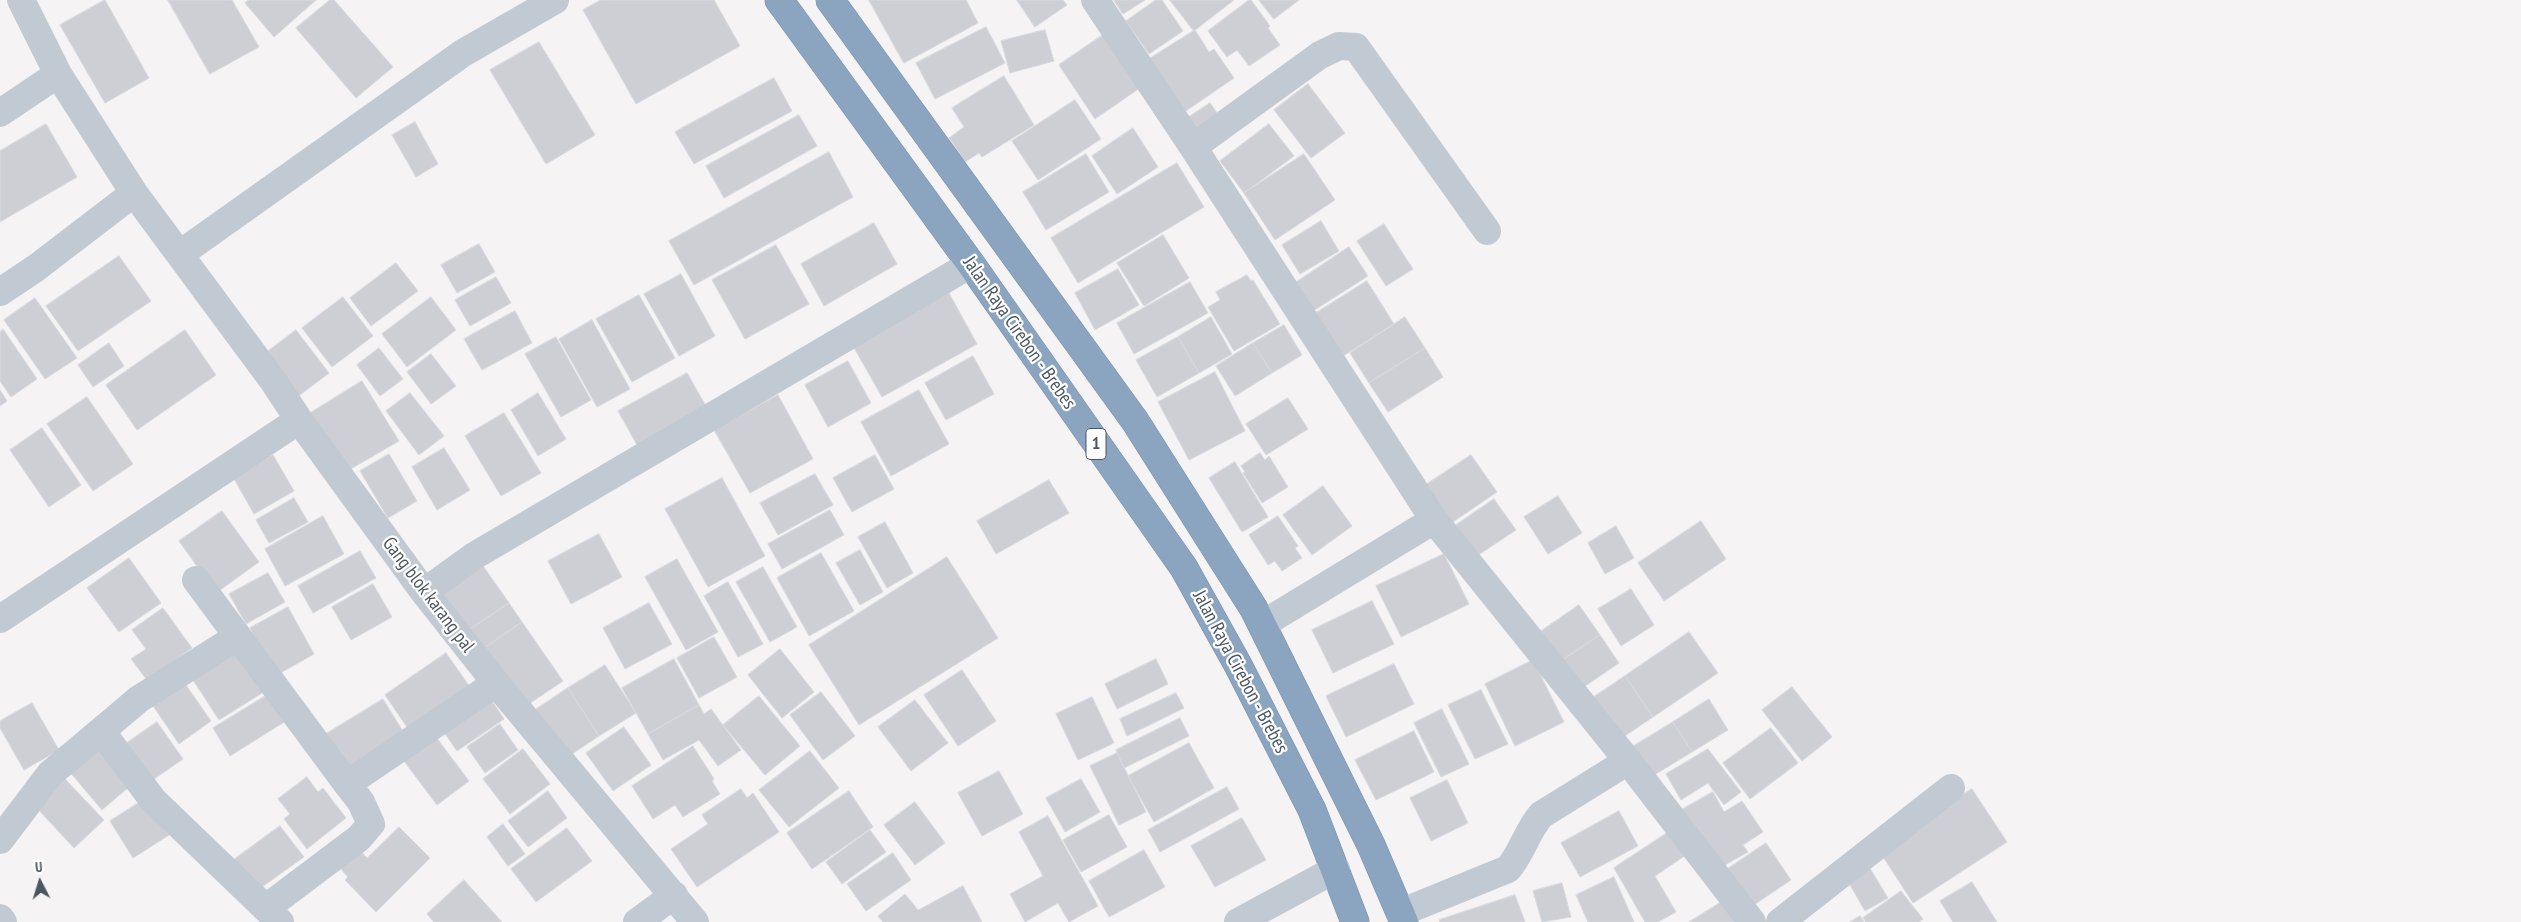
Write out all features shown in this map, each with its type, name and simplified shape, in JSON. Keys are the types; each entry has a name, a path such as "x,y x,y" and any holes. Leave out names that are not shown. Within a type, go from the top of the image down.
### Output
{"highway":[{"name":"Jalan Raya Cirebon - Brebes","path":"779,0 971,264 1184,568 1238,665 1312,810 1355,922"},
{"name":"Jalan Raya Cirebon - Brebes","path":"832,1 1135,421 1263,624 1371,845 1402,917"}],"street":[{"name":"Gang blok karang pal","path":"21,0 58,74 134,193 274,382 299,420 424,592 496,683 695,922"},
{"path":"180,254 463,52 555,0"},
{"path":"1095,0 1193,147 1434,520 1628,761 1752,922"},
{"path":"1193,147 1320,55 1339,46 1356,47 1487,231"},
{"path":"0,113 58,74"},
{"path":"0,292 36,268 134,193"},
{"path":"424,592 474,556 971,264"},
{"path":"0,619 299,420"},
{"path":"1263,624 1434,520"},
{"path":"101,731 153,800 273,915 359,838 371,824 361,802 196,580"},
{"path":"0,840 50,774 139,699 237,637"},
{"path":"347,784 496,683"},
{"path":"1402,917 1508,869 1519,855 1531,828 1541,815 1628,761"},
{"path":"1780,922 1950,788"},
{"path":"1238,922 1336,869"},
{"path":"637,922 674,895"},
{"path":"0,918 3,922"}],"building":[{"path":"105,0 149,78 105,103 60,25"},
{"path":"168,0 232,0 259,47 210,74"},
{"path":"249,0 316,0 274,37 245,3"},
{"path":"330,0 334,0 393,67 356,98 296,28"},
{"path":"601,0 714,0 740,46 636,104 583,10"},
{"path":"869,0 966,0 978,23 904,63"},
{"path":"1017,0 1063,0 1067,5 1035,27"},
{"path":"1114,0 1145,0 1123,14"},
{"path":"1156,0 1162,0 1183,31 1149,54 1126,21"},
{"path":"1170,0 1234,0 1194,31"},
{"path":"1251,0 1270,26 1268,28 1280,45 1249,66 1237,50 1227,57 1208,31"},
{"path":"1259,0 1299,0 1274,19"},
{"path":"986,27 1005,63 935,99 916,63"},
{"path":"1045,30 1054,61 1010,73 1001,41"},
{"path":"1110,30 1147,83 1095,119 1059,65"},
{"path":"1195,30 1209,52 1214,49 1234,78 1180,115 1149,59"},
{"path":"539,42 595,135 546,164 490,70"},
{"path":"1004,76 1034,125 982,157 979,153 965,162 949,138 964,127 952,108"},
{"path":"774,78 792,111 694,164 675,132"},
{"path":"1308,84 1345,133 1311,158 1274,110"},
{"path":"1075,100 1101,139 1038,180 1012,141"},
{"path":"1210,103 1222,120 1195,139 1183,121"},
{"path":"799,115 817,146 724,198 706,166"},
{"path":"415,122 438,164 416,177 392,135"},
{"path":"46,124 77,177 0,222 0,151"},
{"path":"1269,124 1294,156 1244,193 1220,161"},
{"path":"1133,128 1158,167 1117,194 1092,156"},
{"path":"829,152 853,197 694,285 669,241"},
{"path":"1086,154 1109,192 1046,230 1023,192"},
{"path":"1304,154 1335,200 1275,240 1244,193"},
{"path":"1177,163 1204,207 1078,283 1051,238"},
{"path":"1321,221 1339,251 1300,274 1282,245"},
{"path":"874,223 897,264 824,306 801,264"},
{"path":"1384,224 1413,269 1386,286 1357,241"},
{"path":"1163,235 1189,278 1144,306 1117,263"},
{"path":"479,244 495,272 457,293 441,265"},
{"path":"776,245 809,304 745,339 712,280"},
{"path":"1349,247 1368,276 1313,311 1295,283"},
{"path":"119,256 151,301 78,351 46,306"},
{"path":"396,263 418,291 371,326 350,298"},
{"path":"1118,269 1139,305 1095,330 1075,293"},
{"path":"681,274 715,336 679,356 644,294"},
{"path":"1247,275 1251,281 1253,280 1280,324 1234,351 1208,307 1220,300 1216,292"},
{"path":"496,277 511,303 470,326 455,300"},
{"path":"1367,281 1394,324 1343,356 1316,313"},
{"path":"1190,282 1208,313 1134,354 1117,323"},
{"path":"949,293 977,344 882,397 853,346"},
{"path":"639,295 675,358 632,382 596,319"},
{"path":"343,297 373,336 332,367 302,328"},
{"path":"431,297 456,330 407,367 382,334"},
{"path":"35,298 77,358 45,379 4,320"},
{"path":"515,311 532,343 482,370 464,339"},
{"path":"1211,317 1232,354 1199,373 1178,337"},
{"path":"1405,317 1425,348 1369,383 1350,353"},
{"path":"592,320 630,389 597,407 559,339"},
{"path":"1284,325 1302,355 1272,373 1253,343"},
{"path":"3,329 37,379 11,397 0,381 0,332"},
{"path":"185,330 216,375 137,430 106,385"},
{"path":"296,330 329,373 296,398 263,355"},
{"path":"556,337 591,400 561,417 525,354"},
{"path":"1178,337 1199,373 1157,397 1136,360"},
{"path":"109,343 124,366 93,387 78,365"},
{"path":"1253,343 1272,373 1235,396 1216,366"},
{"path":"379,348 403,379 380,396 357,365"},
{"path":"1425,348 1443,377 1388,412 1369,383"},
{"path":"431,354 456,386 431,404 407,372"},
{"path":"973,356 994,394 946,420 925,383"},
{"path":"848,361 871,403 828,427 805,385"},
{"path":"1215,372 1245,431 1189,460 1158,402"},
{"path":"687,373 710,413 641,452 618,411"},
{"path":"362,381 399,441 342,474 307,415"},
{"path":"0,390 7,401 0,406"},
{"path":"919,390 949,444 891,476 861,422"},
{"path":"410,393 444,436 419,455 386,411"},
{"path":"538,393 566,439 538,456 511,410"},
{"path":"778,395 813,459 750,493 714,430"},
{"path":"87,397 133,464 93,491 47,424"},
{"path":"1288,398 1308,429 1266,455 1246,424"},
{"path":"504,413 541,473 501,496 465,436"},
{"path":"42,428 81,485 49,507 10,450"},
{"path":"444,448 470,490 437,510 412,467"},
{"path":"1260,453 1265,460 1269,456 1288,487 1262,503 1243,473 1245,472 1241,466"},
{"path":"389,454 417,501 388,518 360,471"},
{"path":"273,455 294,491 254,514 233,477"},
{"path":"875,455 894,489 852,512 833,478"},
{"path":"1471,455 1497,492 1447,526 1421,488"},
{"path":"1235,462 1268,517 1242,532 1209,478"},
{"path":"815,474 833,505 778,535 760,503"},
{"path":"722,478 765,556 708,587 665,509"},
{"path":"1049,480 1069,513 996,554 977,521"},
{"path":"1323,486 1352,526 1312,555 1283,515"},
{"path":"1558,496 1582,533 1548,554 1524,517"},
{"path":"294,498 308,522 269,543 256,520"},
{"path":"1494,499 1516,530 1477,556 1456,525"},
{"path":"830,510 844,535 782,569 768,544"},
{"path":"222,511 259,562 216,593 179,541"},
{"path":"323,516 344,554 285,586 265,549"},
{"path":"1278,516 1298,546 1295,548 1302,558 1282,571 1275,561 1268,565 1249,535"},
{"path":"1701,521 1726,559 1664,601 1638,563"},
{"path":"885,522 913,573 887,588 858,537"},
{"path":"1616,526 1634,558 1605,574 1588,543"},
{"path":"599,534 622,577 571,604 548,561"},
{"path":"860,550 883,592 860,605 836,563"},
{"path":"360,551 376,578 313,613 298,586"},
{"path":"821,553 854,611 809,636 777,578"},
{"path":"1444,554 1469,604 1401,637 1376,586"},
{"path":"947,557 998,638 859,725 809,645"},
{"path":"129,558 161,603 119,632 87,588"},
{"path":"677,559 718,632 686,650 645,577"},
{"path":"479,560 509,603 469,630 439,588"},
{"path":"763,567 797,627 770,642 736,582"},
{"path":"268,573 285,602 246,624 229,594"},
{"path":"728,582 763,644 738,657 704,596"},
{"path":"373,584 392,617 351,640 332,607"},
{"path":"1631,589 1654,625 1621,646 1598,609"},
{"path":"1372,601 1394,644 1333,673 1312,630"},
{"path":"509,603 522,622 482,650 469,630"},
{"path":"649,603 672,644 625,669 603,628"},
{"path":"1579,605 1600,635 1558,663 1537,634"},
{"path":"288,607 314,654 277,675 250,628"},
{"path":"163,608 192,648 147,680 131,659 146,649 132,630"},
{"path":"522,622 563,681 523,708 482,650"},
{"path":"1689,632 1718,673 1653,717 1625,676"},
{"path":"1600,635 1619,663 1578,691 1558,663"},
{"path":"714,637 737,677 699,698 677,658"},
{"path":"780,649 814,692 782,718 748,675"},
{"path":"241,650 267,690 219,720 193,680"},
{"path":"446,653 475,694 413,736 385,695"},
{"path":"674,659 699,705 648,734 622,688"},
{"path":"1156,659 1168,684 1117,709 1105,684"},
{"path":"1533,660 1564,722 1515,746 1485,684"},
{"path":"1394,664 1414,704 1346,737 1326,696"},
{"path":"605,665 636,713 599,736 568,688"},
{"path":"962,670 996,721 958,746 924,695"},
{"path":"179,675 211,721 179,744 147,697"},
{"path":"1625,676 1653,717 1616,742 1588,701"},
{"path":"1792,687 1832,737 1802,761 1762,710"},
{"path":"568,688 599,736 566,758 535,710"},
{"path":"1481,690 1508,744 1475,759 1448,705"},
{"path":"272,692 289,719 230,756 213,728"},
{"path":"821,692 855,736 823,760 790,715"},
{"path":"487,693 504,719 457,751 439,725"},
{"path":"1176,693 1184,708 1127,736 1120,719"},
{"path":"759,696 800,746 765,775 723,725"},
{"path":"1092,697 1114,743 1078,760 1056,714"},
{"path":"383,699 409,741 351,776 326,734"},
{"path":"1709,699 1728,730 1692,752 1673,722"},
{"path":"915,700 948,743 911,771 878,727"},
{"path":"32,703 59,750 24,770 0,728 0,721"},
{"path":"699,705 704,714 711,709 741,750 718,766 699,740 663,760 648,734"},
{"path":"1442,709 1469,764 1441,777 1414,723"},
{"path":"1180,718 1189,736 1124,768 1116,750"},
{"path":"157,722 183,759 144,786 118,749"},
{"path":"1673,722 1692,752 1651,777 1632,747"},
{"path":"500,724 518,750 485,773 467,747"},
{"path":"624,727 651,765 613,791 586,753"},
{"path":"1771,728 1798,763 1750,799 1723,763"},
{"path":"1414,731 1434,772 1376,800 1355,760"},
{"path":"433,733 469,781 437,805 401,757"},
{"path":"103,742 136,781 102,810 69,771"},
{"path":"1189,743 1214,788 1154,822 1128,776"},
{"path":"693,746 714,779 712,781 720,794 683,817 675,805 653,819 632,786"},
{"path":"523,749 550,784 510,814 483,779"},
{"path":"1708,749 1741,792 1724,805 1708,783 1681,800 1666,774"},
{"path":"810,751 839,788 789,827 759,790"},
{"path":"1117,753 1146,812 1119,825 1090,766"},
{"path":"999,771 1023,814 982,836 958,793"},
{"path":"63,777 104,820 74,848 33,804"},
{"path":"307,777 318,792 323,788 346,818 307,849 284,819 290,814 278,799"},
{"path":"1081,779 1100,812 1065,832 1046,798"},
{"path":"1447,780 1468,823 1431,841 1410,798"},
{"path":"1227,787 1239,809 1160,852 1148,830"},
{"path":"741,789 747,798 753,793 779,832 697,887 671,849 708,824 702,815"},
{"path":"1972,789 2007,842 1913,903 1878,849"},
{"path":"548,791 567,818 528,847 508,821"},
{"path":"849,791 873,827 812,869 787,833"},
{"path":"1713,792 1724,812 1742,801 1763,832 1743,845 1748,852 1716,870 1681,810"},
{"path":"145,799 169,835 133,858 110,821"},
{"path":"915,802 945,843 915,865 884,825"},
{"path":"1619,811 1638,846 1580,877 1561,843"},
{"path":"1109,815 1127,847 1081,872 1063,840"},
{"path":"1048,816 1098,906 1069,922 1058,903 1025,922 1010,894 1043,876 1019,832"},
{"path":"1242,818 1266,860 1215,887 1191,846"},
{"path":"503,824 525,854 508,866 487,837"},
{"path":"280,826 304,857 255,892 232,861"},
{"path":"399,827 430,858 376,912 345,880 348,877 339,867 359,849 367,858"},
{"path":"567,828 592,861 536,902 511,869"},
{"path":"1673,829 1689,853 1655,876 1676,912 1658,922 1645,922 1614,868"},
{"path":"870,830 886,852 842,884 826,862"},
{"path":"1766,843 1791,880 1748,909 1723,872"},
{"path":"1144,850 1165,887 1109,917 1089,881"},
{"path":"893,853 911,880 866,911 847,884"},
{"path":"1865,860 1888,898 1865,911 1843,873"},
{"path":"1614,877 1634,922 1588,922 1576,895"},
{"path":"464,880 502,922 434,922 427,914"},
{"path":"1972,882 1997,922 1953,922 1940,901"},
{"path":"1562,883 1571,917 1542,922 1533,891"},
{"path":"963,886 982,922 883,922 878,916 905,894 918,910"},
{"path":"1901,891 1923,919 1919,922 1866,922 1863,918"},
{"path":"1515,895 1525,922 1440,922 1439,920"},
{"path":"1723,901 1736,922 1689,922"},
{"path":"1860,916 1864,922 1850,922"}]}
